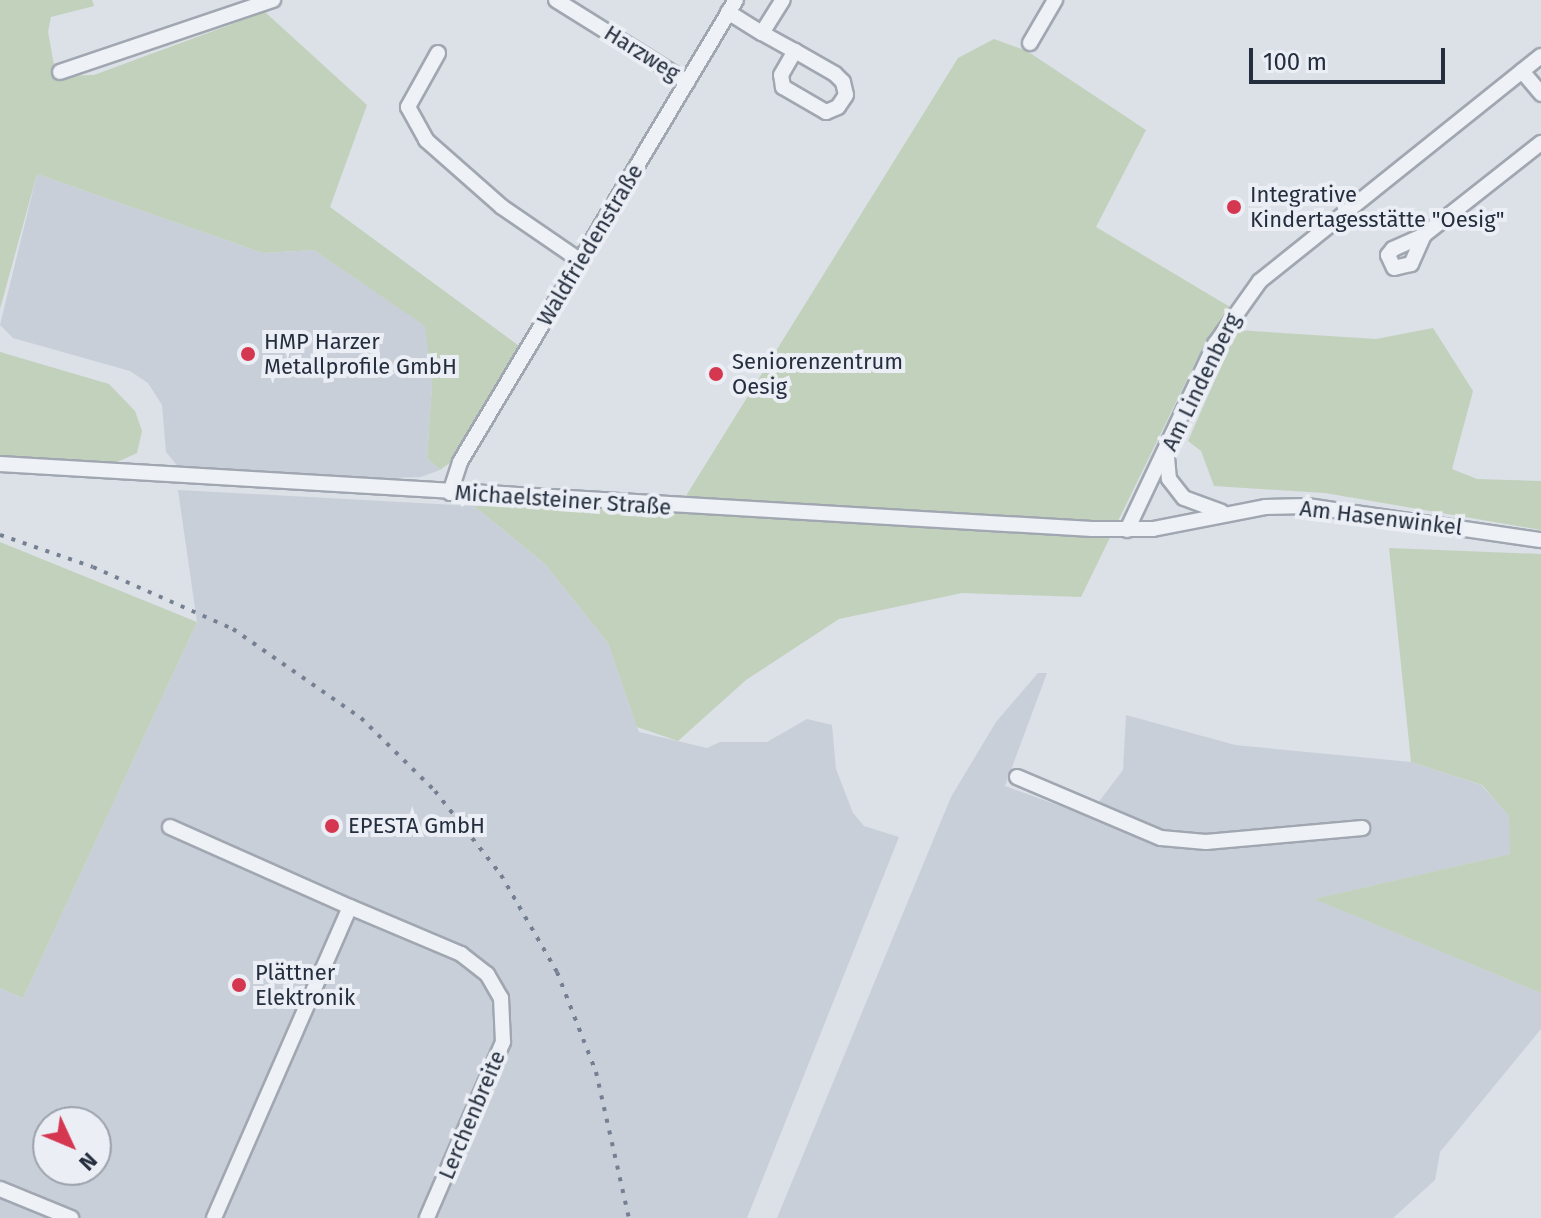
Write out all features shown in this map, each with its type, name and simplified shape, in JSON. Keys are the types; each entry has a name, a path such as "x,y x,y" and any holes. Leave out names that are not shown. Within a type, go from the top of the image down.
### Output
{"street":[{"path":"60,72 273,0"},
{"name":"Harzweg","path":"556,0 687,82"},
{"path":"762,33 783,0"},
{"path":"1030,43 1055,0"},
{"path":"732,6 762,33 795,51 843,82 846,95 838,107 826,112 783,87 781,75 795,51"},
{"name":"Waldfriedenstraße","path":"450,493 460,462 732,6"},
{"path":"438,53 408,107 426,140 502,207 581,261"},
{"name":"Am Lindenberg","path":"1127,530 1168,450 1215,344 1260,281 1541,56"},
{"path":"1522,71 1541,94"},
{"path":"1424,235 1541,143"},
{"path":"1168,450 1169,479 1184,498 1226,513"},
{"name":"Michaelsteiner Straße","path":"0,464 450,493 1127,530"},
{"name":"Am Hasenwinkel","path":"1127,530 1226,513 1307,506 1541,540"},
{"path":"1017,777 1161,838 1206,842 1362,828"},
{"name":"Lerchenbreite","path":"170,827 461,954 487,974 501,998 503,1042 427,1218"},
{"path":"214,1218 350,907"},
{"path":"0,1189 71,1218"}],"shaded area":[{"path":"37,174 263,253 314,250 426,326 432,385 427,458 440,470 421,477 367,479 180,469 166,452 162,405 148,383 130,371 13,338 0,325"},
{"path":"178,490 474,506 545,564 608,643 639,732 707,748 720,742 767,742 807,719 832,725 836,769 853,813 864,826 899,837 747,1218 0,1218 0,988 23,998 197,622"},
{"path":"1038,673 1047,673 1005,786 1088,816 1123,770 1126,715 1235,745 1411,762 1481,785 1510,816 1510,854 1315,899 1541,993 1541,1029 1440,1152 1435,1180 1393,1218 777,1218 951,797 996,722"}],"green space":[{"path":"0,0 92,0 94,6 51,17 48,32 56,76 94,75 265,12 367,105 330,207 522,348 451,462 440,470 427,458 432,385 425,326 314,250 263,253 37,174 0,309"},
{"path":"994,39 1027,51 1146,130 1096,227 1230,307 1198,357 1081,597 962,593 839,619 746,680 678,741 637,727 608,643 545,564 474,506 668,507 684,499 958,58"},
{"path":"1433,328 1473,391 1452,469 1477,479 1541,481 1541,530 1325,493 1214,486 1201,451 1188,441 1237,330 1376,339"},
{"path":"0,352 109,384 135,411 142,431 137,453 113,464 0,456"},
{"path":"0,542 197,622 23,998 0,988"},
{"path":"1389,548 1541,554 1541,993 1314,899 1510,854 1509,816 1482,785 1411,762"}],"railway":[{"path":"0,535 93,567 233,629 361,718 435,791 501,875 557,972 596,1072 629,1218"}],"place":[{"name":"Integrative Kindertagesstätte \"Oesig\"","path":"1234,207"},
{"name":"HMP Harzer Metallprofile GmbH","path":"248,354"},
{"name":"Seniorenzentrum Oesig","path":"716,374"},
{"name":"EPESTA GmbH","path":"332,826"},
{"name":"Plättner Elektronik","path":"239,985"}]}
